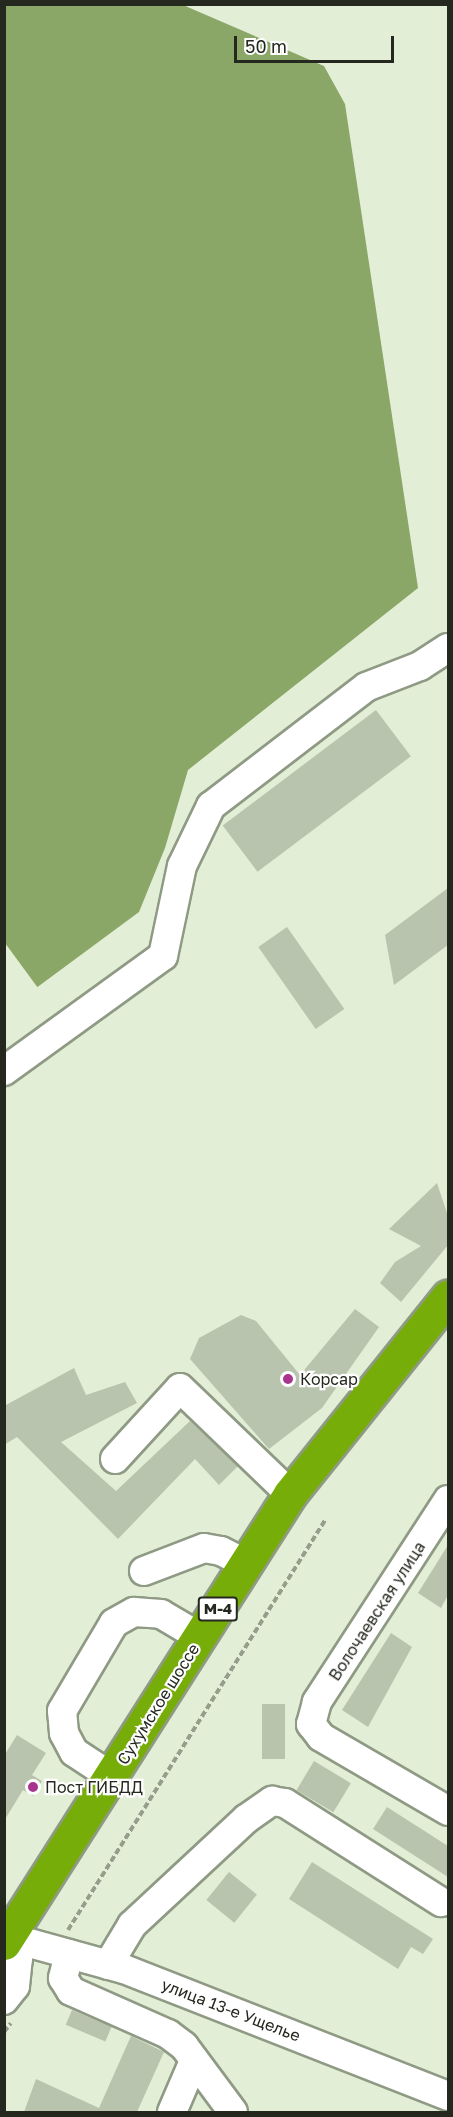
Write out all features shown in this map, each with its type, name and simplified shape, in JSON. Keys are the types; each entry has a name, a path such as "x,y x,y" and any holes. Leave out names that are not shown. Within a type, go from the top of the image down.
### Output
{"highway":[{"name":"Сухумское шоссе","path":"6,1938 112,1777 290,1494 448,1297"}],"street":[{"path":"4,1071 163,956 182,866 211,806 366,687 420,666 448,648"},
{"path":"115,1459 180,1388 290,1494"},
{"name":"Волочаевская улица","path":"448,1500 317,1702 311,1724 321,1737 448,1811"},
{"path":"144,1570 204,1548 221,1551 246,1564"},
{"path":"112,1777 74,1752 64,1733 62,1711 114,1623 134,1612 161,1614 200,1637"},
{"path":"108,1965 132,1925 246,1819 272,1801 285,1803 441,1902"},
{"path":"6,1938 18,1959 12,2007"},
{"name":"улица 13-е Ущелье","path":"6,1938 108,1965 289,2031 448,2096"},
{"path":"62,1952 63,1978 71,1991 168,2034 194,2061 233,2112"},
{"path":"172,2112 194,2061"}],"path":[{"path":"62,1952 326,1519"},
{"path":"4,2032 12,2007"}],"shaded area":[{"path":"5,5 183,5 324,66 345,104 418,588 188,770 165,848 139,912 5,1011"}],"pier":[{"path":"4,943 38,988 4,1014"}],"building":[{"path":"376,710 411,756 258,872 223,826"},
{"path":"448,888 448,945 394,985 385,935"},
{"path":"287,927 344,1009 316,1029 258,947"},
{"path":"437,1183 448,1216 448,1245 401,1302 380,1283 395,1262 421,1246 389,1229"},
{"path":"355,1309 379,1327 322,1408 269,1449 190,1359 199,1338 241,1315 256,1321 300,1375"},
{"path":"74,1368 86,1395 125,1382 137,1403 61,1442 116,1491 190,1421 238,1466 219,1485 195,1459 118,1539 17,1437 4,1445 4,1406"},
{"path":"448,1545 448,1595 441,1608 418,1593"},
{"path":"391,1633 412,1647 368,1727 342,1710"},
{"path":"262,1704 285,1704 285,1759 262,1759"},
{"path":"17,1735 46,1753 32,1775 42,1781 33,1796 23,1790 4,1821 4,1756"},
{"path":"314,1761 351,1783 333,1812 296,1790"},
{"path":"387,1807 448,1846 448,1877 373,1829"},
{"path":"312,1862 433,1939 423,1954 411,1947 398,1969 289,1899"},
{"path":"229,1872 257,1895 234,1923 206,1900"},
{"path":"72,2010 112,2027 105,2042 66,2025"},
{"path":"131,2036 164,2052 137,2112 24,2112 36,2079 99,2108"}],"place":[{"name":"Корсар","path":"288,1379"},
{"name":"Пост ГИБДД","path":"33,1787"}]}
